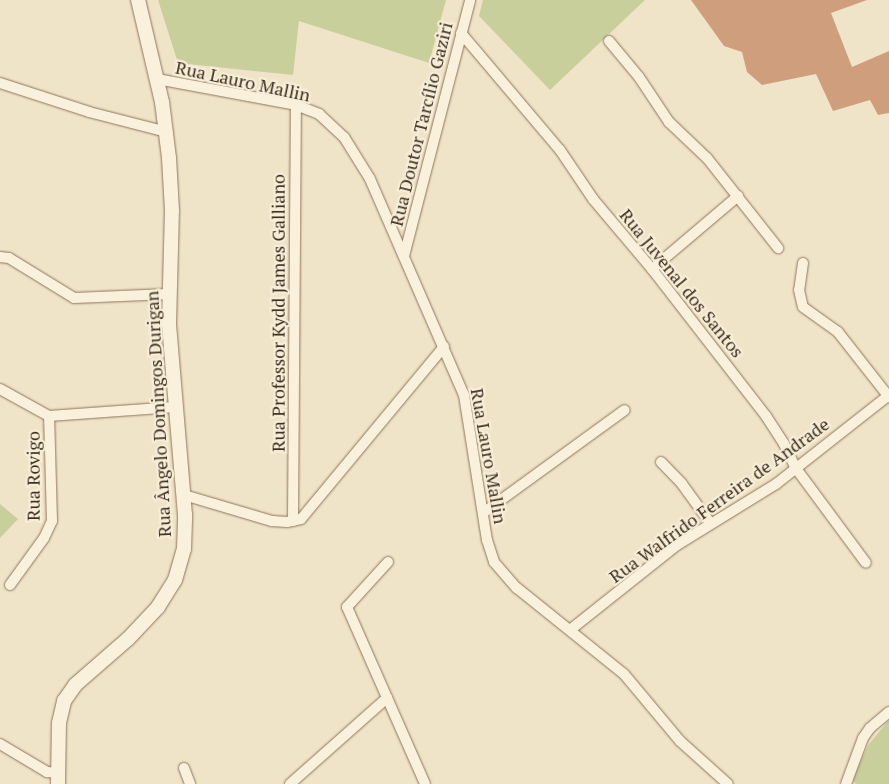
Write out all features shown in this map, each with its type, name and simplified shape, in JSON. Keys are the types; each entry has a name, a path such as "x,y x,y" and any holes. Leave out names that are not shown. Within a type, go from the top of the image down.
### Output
{"street":[{"name":"Rua Ângelo Domingos Durigan","path":"58,779 59,723 61,711 68,694 145,623 168,593 175,580 184,549 184,495 170,342 169,294 172,202 167,132 157,79 138,0"},
{"name":"Rua Doutor Tarcílio Gaziri","path":"404,256 470,0"},
{"name":"Rua Juvenal dos Santos","path":"461,33 555,144 593,199 652,270 766,416 784,444 795,467 866,563"},
{"path":"609,40 639,77 669,122 700,151 778,248"},
{"name":"Rua Lauro Mallin","path":"157,79 296,104 319,114 330,122 352,147 370,179 444,347 466,403 489,552 500,571 632,682 680,741 728,784"},
{"path":"0,83 89,112 167,132"},
{"name":"Rua Professor Kydd James Galliano","path":"293,522 296,104"},
{"path":"652,270 738,196"},
{"path":"0,257 9,258 74,298 169,294"},
{"path":"803,263 799,290 803,307 838,332 889,396"},
{"path":"184,495 272,521 293,522 306,514 444,347"},
{"path":"0,388 49,416 175,407"},
{"name":"Rua Walfrido Ferreira de Andrade","path":"570,630 677,545 776,484 795,467 889,396"},
{"path":"482,513 625,410"},
{"name":"Rua Rovigo","path":"10,585 44,538 52,521 49,416"},
{"path":"662,462 682,484 710,524"},
{"path":"388,562 347,607 425,784"},
{"path":"290,784 387,698"},
{"path":"846,784 863,738 870,728 889,712"},
{"path":"0,744 58,779"},
{"path":"184,768 190,784"}],"green space":[{"path":"158,0 446,0 429,63 299,21 293,75 178,63"},
{"path":"483,0 645,0 550,90 479,16"},
{"path":"0,504 18,519 0,538"},
{"path":"889,720 889,784 856,784 852,779 869,744"}],"building":[{"path":"691,0 867,0 831,13 852,67 889,51 889,113 878,115 870,100 833,111 816,74 762,85 747,72 742,52 724,46"}]}
